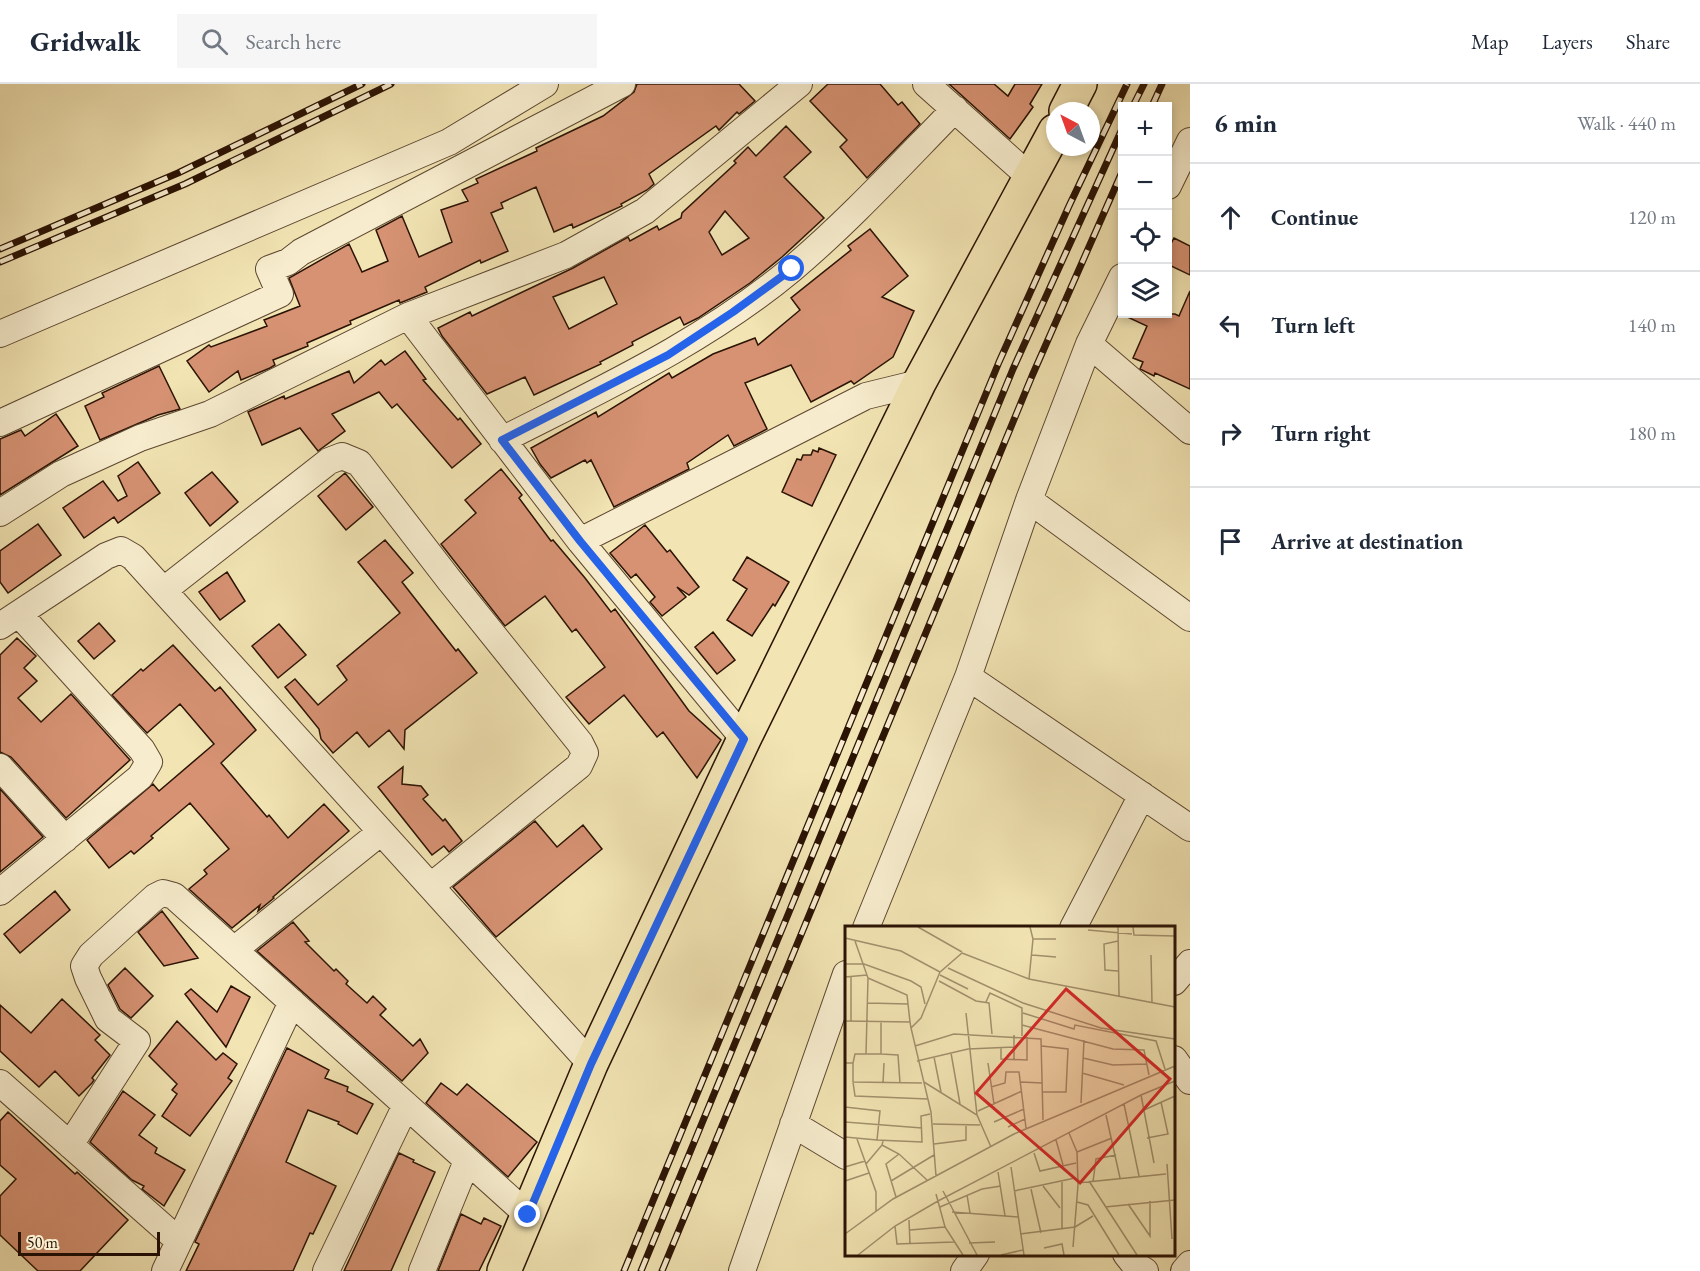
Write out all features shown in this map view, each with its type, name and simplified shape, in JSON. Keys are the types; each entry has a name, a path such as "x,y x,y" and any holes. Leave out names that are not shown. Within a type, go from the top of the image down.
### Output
{"main road":[{"path":"1071,102 1080,84"},
{"path":"504,1271 591,1064 744,739 919,383 1046,148"}],"street":[{"path":"0,334 449,142 545,84"},
{"path":"0,423 280,294 269,269 288,262 301,252 622,84"},
{"path":"0,513 61,474 140,438 210,414 408,316 566,255 645,211 799,84"},
{"path":"926,84 1030,177"},
{"path":"502,440 668,355 750,300 792,269 856,209 955,109"},
{"path":"1172,176 1190,141"},
{"path":"866,926 968,677 1029,500 1089,344 1118,285"},
{"path":"408,316 580,541 744,739"},
{"path":"1089,344 1190,431"},
{"path":"580,541 866,396 919,383"},
{"path":"164,590 329,461 342,456 359,463 580,743 585,753 579,766 430,886"},
{"path":"1029,500 1190,618"},
{"path":"0,892 140,777 149,762 142,750 9,620 106,556 121,550 133,557 164,590 591,1064"},
{"path":"968,677 1190,828"},
{"path":"0,767 65,839"},
{"path":"1074,926 1142,795"},
{"path":"234,950 381,832"},
{"path":"70,1145 136,1041 108,1019 84,966 91,955 154,897 163,893 174,896 528,1215"},
{"path":"1175,980 1190,963"},
{"path":"742,1271 793,1124 841,1003 845,980"},
{"path":"165,1271 292,1002"},
{"path":"1175,1062 1190,1081"},
{"path":"0,1083 179,1241"},
{"path":"326,1271 406,1106"},
{"path":"793,1124 845,1155"},
{"path":"422,1271 468,1161"},
{"path":"964,1271 975,1256"},
{"path":"1184,1271 1190,1264"}],"building":[{"path":"637,84 739,84 755,101 739,114 737,112 719,130 716,126 649,174 654,184 647,190 621,204 622,206 573,228 572,224 554,232 536,187 501,203 503,208 491,213 508,251 481,263 480,260 425,287 427,292 400,303 399,300 350,321 351,324 307,343 308,346 273,360 275,365 270,368 241,380 238,371 209,392 187,361 209,345 211,347 267,326 264,320 300,306 289,278 349,244 362,272 388,261 376,230 402,216 419,257 452,242 441,210 468,201 462,190 478,183 476,179 537,151 536,148 603,116 634,92"},
{"path":"828,84 880,84 898,105 902,102 920,124 867,178 840,147 847,140 810,101"},
{"path":"949,84 994,84 1008,96 1015,84 1042,84 1030,104 1033,107 1010,139"},
{"path":"786,126 811,152 784,177 824,218 750,283 698,318 684,325 680,317 632,342 633,345 600,362 601,364 534,395 525,377 487,394 442,336 438,328 470,312 472,316 573,268 628,237 630,241 657,226 659,230 681,218 682,213 736,163 734,161 748,147 756,156","holes":["725,211 749,238 722,255 709,232","604,277 617,304 569,329 553,297"]},
{"path":"870,229 908,276 882,297 914,311 893,357 854,384 851,381 811,402 791,365 745,383 767,429 734,446 728,435 687,463 689,469 614,507 591,460 587,463 585,460 551,478 540,464 531,448 596,412 598,417 669,373 672,378 713,354 755,338 758,345 800,310 791,298 851,250 848,246"},
{"path":"1174,238 1190,246 1190,275 1172,266"},
{"path":"1190,291 1190,389 1155,373 1154,376 1140,369 1143,362 1133,358 1147,326 1130,318 1172,318 1172,314 1179,316"},
{"path":"405,351 426,379 423,380 458,420 460,418 481,444 452,468 397,404 392,408 379,392 332,414 345,431 318,451 300,428 262,445 248,412 284,396 285,399 349,371 354,383 381,360 385,365"},
{"path":"159,366 180,409 158,415 100,440 85,406 104,397 102,393"},
{"path":"56,414 78,446 0,495 0,439 21,430 25,436"},
{"path":"819,448 836,455 812,506 782,492 797,459 801,460 803,455 811,455 813,450 818,452"},
{"path":"138,462 160,493 118,523 114,517 84,538 63,508 103,481 118,501 127,496 118,476"},
{"path":"501,469 522,495 519,498 551,541 553,540 611,612 615,609 689,711 721,740 697,778 663,732 657,737 624,695 589,724 566,697 605,667 576,629 572,632 545,596 505,626 441,544 476,513 465,500"},
{"path":"212,472 238,502 210,526 185,493"},
{"path":"345,473 373,507 346,530 318,496"},
{"path":"38,524 61,555 8,593 0,582 0,551"},
{"path":"645,525 667,552 670,550 699,587 689,595 677,587 686,597 662,616 650,602 655,597 636,574 631,578 610,553"},
{"path":"385,540 413,573 402,582 456,651 458,649 477,673 405,730 404,749 389,730 369,747 357,732 333,753 321,739 319,729 285,687 295,679 318,705 347,680 337,666 400,613 358,562"},
{"path":"747,557 789,582 775,606 773,604 752,636 727,620 747,589 733,580"},
{"path":"227,572 245,601 220,620 199,592"},
{"path":"99,623 115,641 94,659 78,641"},
{"path":"279,624 306,655 278,678 252,646"},
{"path":"713,632 735,660 717,674 695,647"},
{"path":"17,638 36,656 24,668 37,681 18,698 41,722 71,694 130,760 66,818 11,757 0,752 0,655"},
{"path":"173,645 215,691 220,687 256,730 221,763 267,817 269,815 288,838 324,804 349,831 274,898 258,911 260,905 232,928 189,889 207,874 204,870 229,849 190,803 151,836 153,838 134,854 131,851 109,868 87,840 153,784 159,791 214,744 180,704 147,733 112,695"},
{"path":"403,767 402,784 421,786 428,795 423,799 443,821 445,819 462,841 449,852 444,846 432,855 378,787"},
{"path":"0,789 43,837 0,872"},
{"path":"535,821 557,847 583,825 602,849 496,937 453,887"},
{"path":"55,891 70,910 20,953 4,934"},
{"path":"162,911 198,958 164,966 138,932"},
{"path":"293,922 309,941 305,942 334,971 336,969 348,981 346,984 367,1003 373,996 386,1009 380,1015 413,1046 420,1039 428,1053 402,1081 257,951"},
{"path":"125,968 153,996 131,1018 120,1009 108,985"},
{"path":"231,986 250,997 226,1047 185,994 191,989 217,1012"},
{"path":"62,999 100,1035 95,1040 110,1055 92,1078 94,1080 92,1083 79,1096 55,1071 39,1087 0,1051 0,1005 31,1033"},
{"path":"177,1021 216,1060 223,1053 237,1064 228,1078 232,1081 190,1136 162,1116 177,1094 172,1090 177,1084 149,1056"},
{"path":"287,1048 329,1070 325,1078 348,1087 347,1091 373,1104 357,1134 338,1124 339,1122 308,1110 286,1162 336,1186 313,1234 310,1233 293,1271 186,1271 199,1244 195,1242"},
{"path":"441,1083 457,1095 467,1084 537,1142 508,1177 426,1103"},
{"path":"123,1091 155,1115 139,1135 157,1148 155,1153 185,1170 164,1206 142,1189 144,1186 132,1180 90,1142"},
{"path":"8,1112 128,1220 80,1271 38,1271 0,1235 0,1196 16,1179 0,1165 0,1121"},
{"path":"399,1153 435,1172 391,1271 344,1271"},
{"path":"461,1214 481,1224 484,1218 501,1226 479,1271 438,1271"}],"railway":[{"path":"0,249 178,173 362,84"},
{"path":"0,262 185,184 391,84"},
{"path":"624,1271 999,362 1127,84"},
{"path":"1135,102 1144,84"},
{"path":"1154,102 1162,84"},
{"path":"641,1271 1013,369 1118,138"},
{"path":"662,1271 1032,376 1118,181"}],"route":[{"path":"528,1215 591,1064 744,739 580,541 502,440 668,355 792,269"}]}
